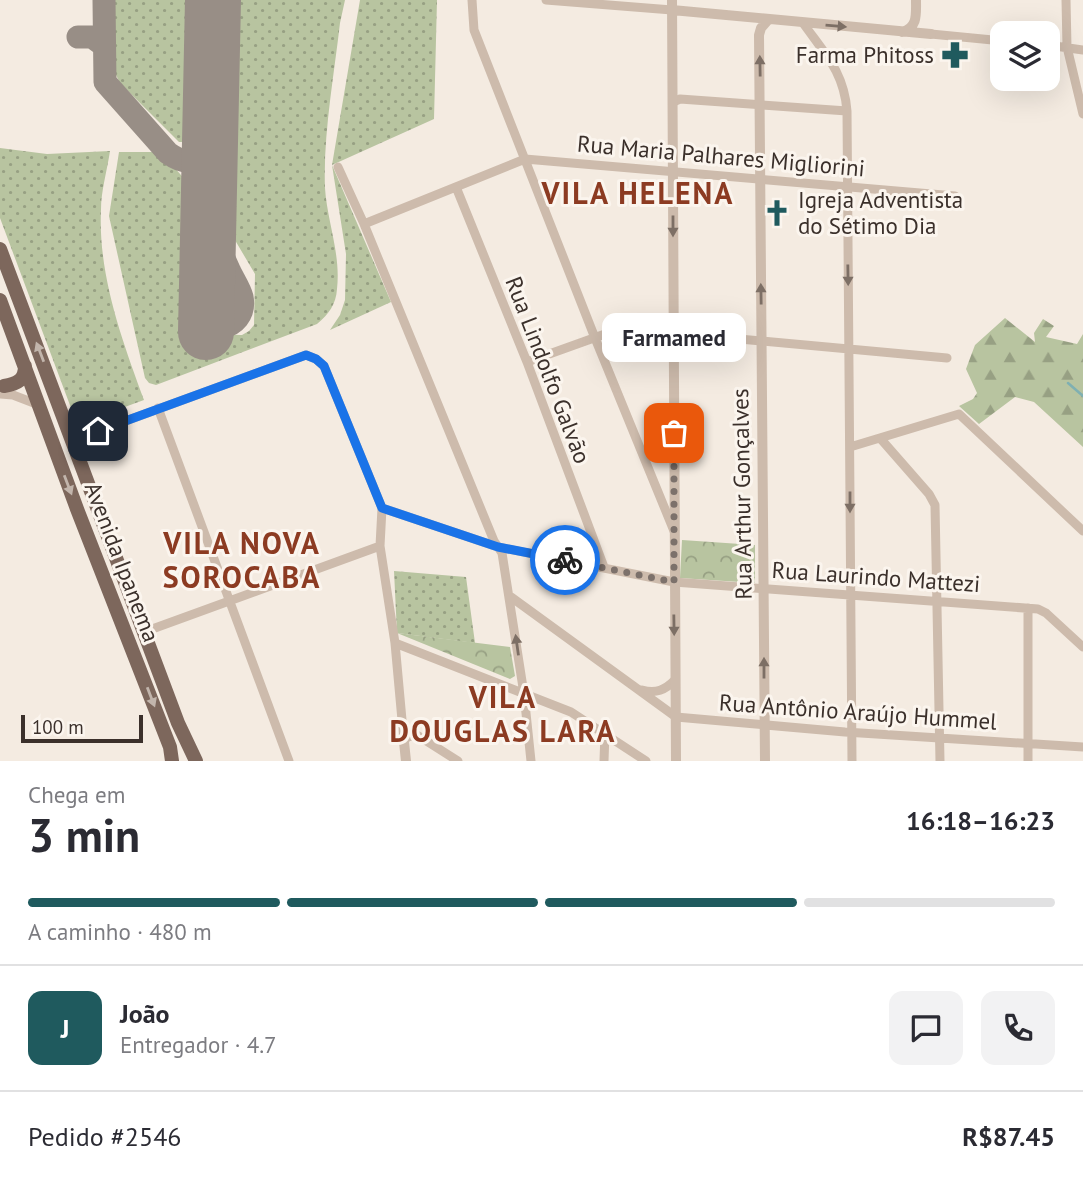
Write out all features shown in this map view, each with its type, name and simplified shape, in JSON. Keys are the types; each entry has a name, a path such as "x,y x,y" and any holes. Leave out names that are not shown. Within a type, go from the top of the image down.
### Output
{"main road":[{"name":"Avenida Ipanema","path":"0,249 178,723 196,761"},
{"name":"Avenida Ipanema","path":"0,300 77,509 170,747 172,761"},
{"path":"1,388 19,382 25,373 25,366"},
{"path":"38,401 54,406 63,416"}],"street":[{"path":"472,0 474,30 675,533"},
{"path":"546,0 672,5 768,20 990,40"},
{"path":"901,32 910,29 916,20 916,0"},
{"path":"1066,0 1067,47 1083,114"},
{"path":"672,5 676,761"},
{"name":"Rua Arthur Gonçalves","path":"765,761 759,35 761,27 768,20"},
{"path":"916,20 931,34"},
{"path":"803,23 840,76 846,90 852,761"},
{"path":"1060,46 1083,50"},
{"path":"673,102 680,99 847,111"},
{"path":"364,224 525,159"},
{"name":"Rua Maria Palhares Migliorini","path":"525,159 955,196"},
{"path":"338,167 488,526 502,553 511,597 531,761"},
{"name":"Rua Lindolfo Galvão","path":"456,187 527,362 604,567"},
{"path":"527,362 606,334 641,330 947,358"},
{"path":"71,441 306,355 324,366 382,508 380,545 395,643 406,761"},
{"path":"1,388 38,401"},
{"path":"158,408 289,761"},
{"path":"850,447 959,414 1083,531"},
{"path":"880,438 929,494 935,505 940,761"},
{"name":"Rua Laurindo Mattezi","path":"382,508 498,547 674,582 1041,610 1083,647"},
{"path":"475,539 485,534 488,526"},
{"path":"144,632 380,545"},
{"path":"511,597 676,717"},
{"path":"1028,608 1028,761"},
{"path":"514,620 520,612 534,613"},
{"path":"395,643 571,712 646,761"},
{"path":"640,689 652,692 662,690 675,680"},
{"name":"Rua Antônio Araújo Hummel","path":"676,717 1083,747"},
{"path":"402,719 422,737 458,761"},
{"path":"604,761 605,732"},
{"path":"404,743 411,735 422,737"}],"green space":[{"path":"114,0 199,0 196,131 193,139 179,142 120,83 113,69"},
{"path":"235,0 345,0 330,106 325,168 326,200 338,276 335,299 317,324 156,385 145,378 109,216 119,152 161,152 187,182 195,212 192,334 242,335 254,325 255,274 229,230"},
{"path":"360,0 437,0 434,119 332,165"},
{"path":"0,148 47,154 110,151 101,203 103,259 113,307 144,400 89,420 80,420 74,416 0,218"},
{"path":"332,165 391,302 330,330 340,315 345,300 346,254"},
{"path":"1005,318 1035,342 1034,333 1043,319 1054,326 1046,337 1077,344 1083,334 1083,447 1034,402 1015,397 979,424 959,406 973,399 977,393 966,369 975,345"},
{"path":"682,540 755,545 755,583 680,578"},
{"path":"394,571 466,577 475,643 397,633"},
{"path":"397,633 510,647 515,676 510,679"}],"waterway":[{"path":"1068,383 1083,396"}],"taxiway":[{"path":"104,0 105,82 168,153 176,158 183,161 193,160 210,139"},
{"path":"78,37 92,37 103,45"},
{"path":"208,257 198,299 199,313 205,322 221,327 238,318 242,309 242,297 218,245 209,217"}],"runway":[{"path":"206,332 213,0"}],"way so far":[{"path":"565,560 674,582 674,433"}],"place":[{"name":"Farma Phitoss","path":"955,55"},
{"name":"Igreja Adventista do Sétimo Dia","path":"777,213"},
{"name":"Farmamed","path":"674,433"}],"district":[{"name":"VILA HELENA","path":"638,194"},
{"name":"VILA NOVA SOROCABA","path":"242,561"},
{"name":"VILA DOUGLAS LARA","path":"503,715"}],"route":[{"path":"98,431 306,355 324,366 382,508 498,547 565,560"}]}
